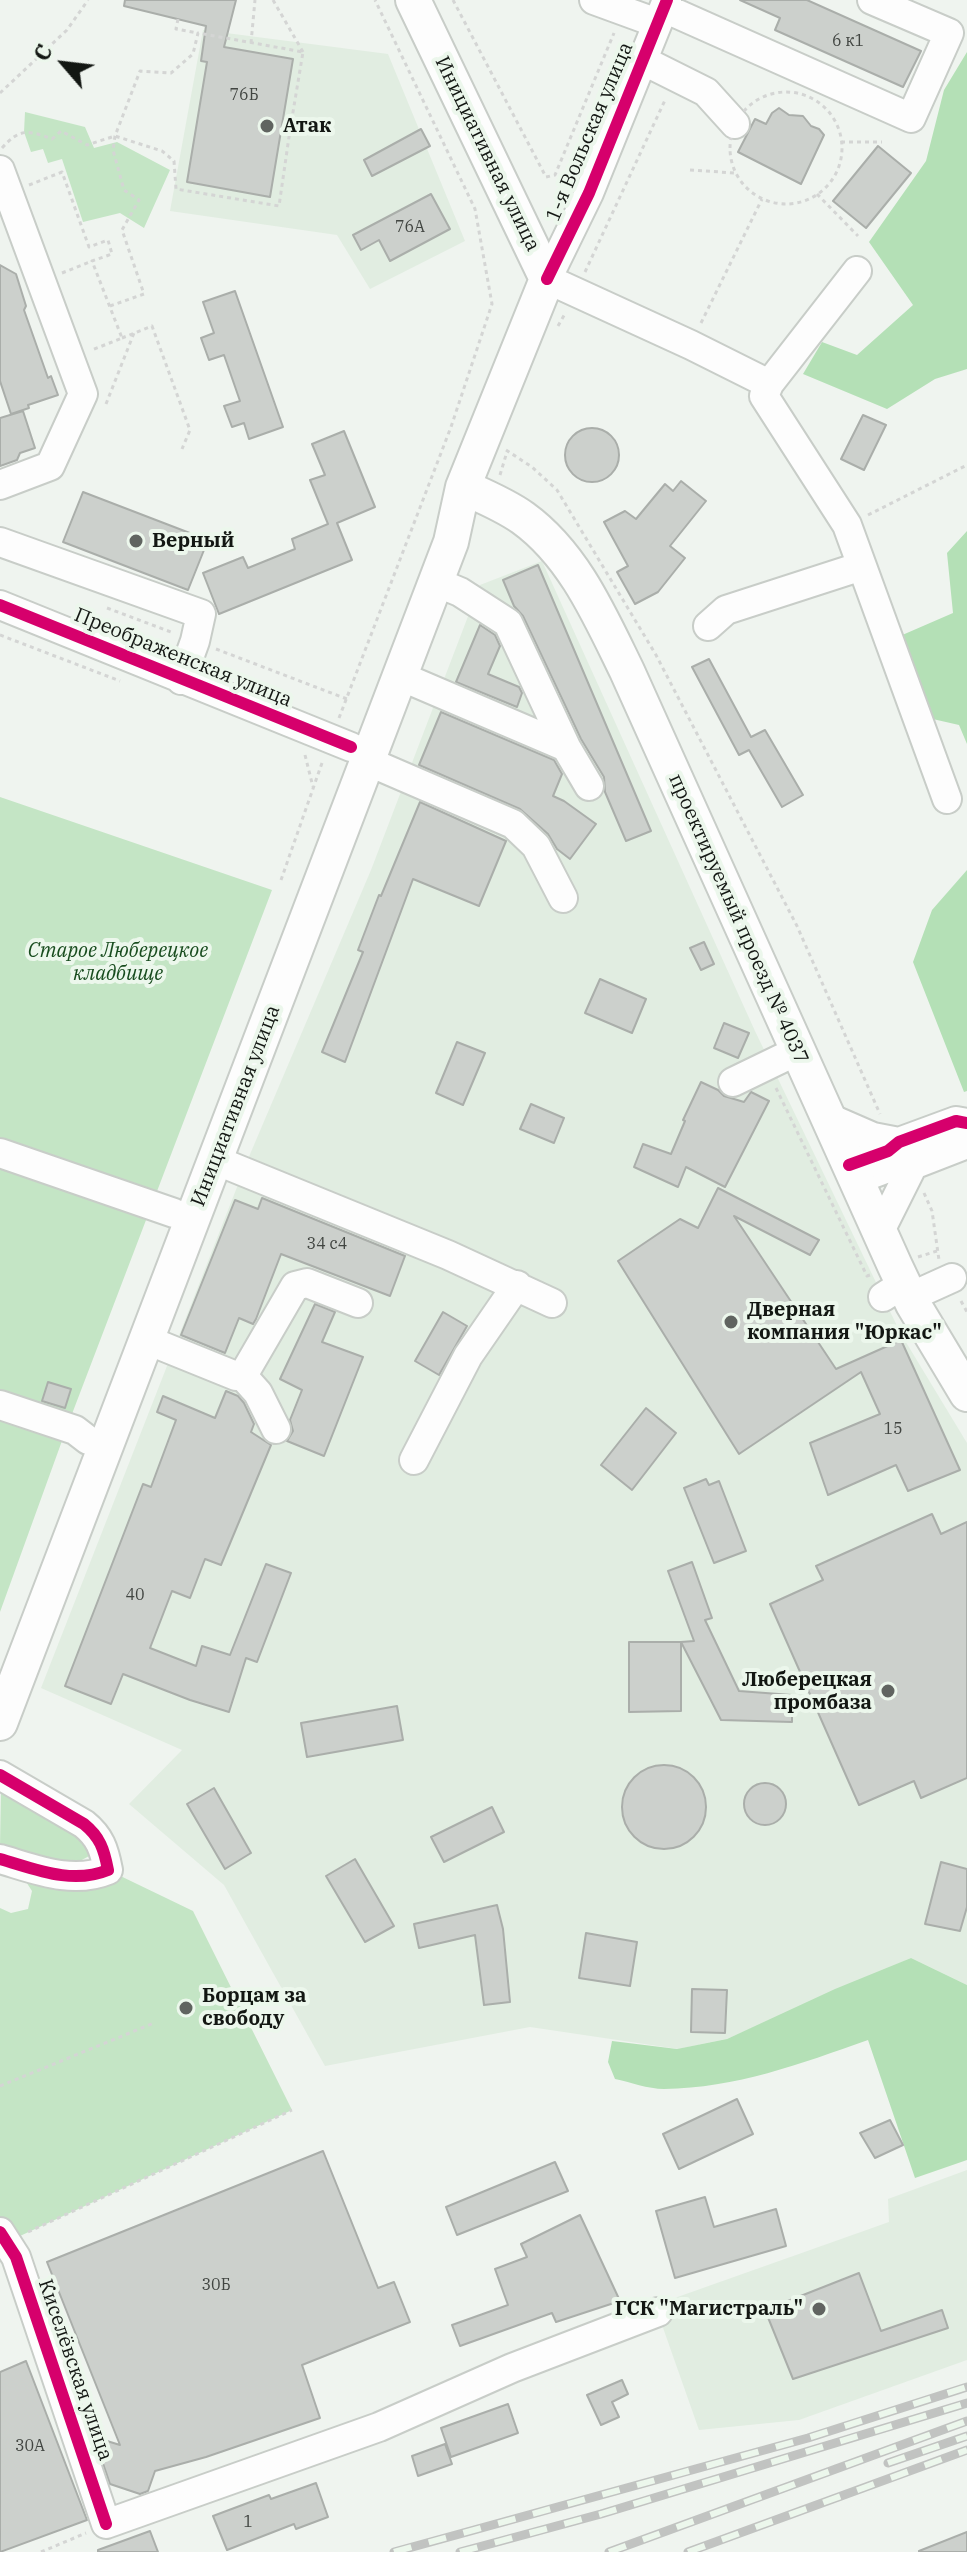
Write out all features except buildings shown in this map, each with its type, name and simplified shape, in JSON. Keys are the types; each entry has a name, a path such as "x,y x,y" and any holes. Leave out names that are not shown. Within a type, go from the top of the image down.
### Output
{"main road":[{"name":"Инициативная улица","path":"0,1670 431,534 463,487 562,286 413,0"},
{"name":"Инициативная улица","path":"0,1723 215,1160 350,749 400,676 451,542 463,487"},
{"name":"проектируемый проезд № 4037","path":"463,487 521,516 542,533 585,588 627,671 879,1233 891,1289 967,1394"}],"street":[{"path":"594,0 622,12 663,10 911,118 949,33 872,0"},
{"name":"1-я Вольская улица","path":"562,286 589,193 663,10"},
{"path":"642,60 706,92 735,124"},
{"path":"0,485 50,466 83,394 4,182"},
{"path":"857,271 769,384 764,396 847,525 947,799"},
{"path":"562,286 769,384"},
{"path":"0,542 201,614 181,680"},
{"path":"708,626 726,610 862,566"},
{"path":"436,582 460,592 508,623 566,747 589,786"},
{"name":"Преображенская улица","path":"0,605 350,749 513,824 536,846 563,898"},
{"path":"400,676 566,747"},
{"path":"733,1082 797,1051"},
{"path":"827,1117 873,1137 912,1165"},
{"path":"879,1233 912,1165 956,1121 967,1123"},
{"path":"912,1165 967,1144"},
{"path":"852,1173 888,1151 912,1165"},
{"path":"0,1153 174,1213"},
{"path":"215,1160 517,1285 552,1303"},
{"path":"891,1289 950,1279"},
{"path":"147,1340 236,1376 245,1372 295,1286 307,1283 358,1303"},
{"path":"414,1460 468,1356 517,1285"},
{"path":"241,1374 258,1393 276,1429"},
{"path":"0,1405 75,1430 88,1440"},
{"path":"0,1775 96,1833 104,1848 108,1870 92,1876 69,1877 0,1859"},
{"name":"Киселёвская улица","path":"2,2241 16,2257 106,2524"},
{"path":"106,2524 379,2427 512,2368 658,2312"}],"path":[{"path":"0,93 67,30 88,0"},
{"path":"251,43 255,0"},
{"path":"0,151 13,137 30,131 52,139 61,131 87,145 115,136 162,151 174,161 176,189 279,206 303,52 273,0"},
{"path":"281,880 314,788 350,749 492,304 475,209 375,0"},
{"path":"453,0 546,177 555,175 622,12"},
{"path":"178,19 176,29 303,52"},
{"path":"110,306 144,294 122,230 139,200 124,190 113,150 115,136 140,71 171,73 193,54 198,33"},
{"path":"562,286 676,76"},
{"path":"798,92 820,103 836,122 841,142 841,159 830,182 817,194 787,204 762,199 742,183 735,173 729,148 741,113 761,97 772,93 798,92"},
{"path":"282,129 290,130"},
{"path":"841,142 882,142"},
{"path":"690,170 735,173"},
{"path":"4,182 62,172 89,247 108,240 112,254 92,261 122,338"},
{"path":"817,194 858,236"},
{"path":"691,345 762,199"},
{"path":"70,359 152,326 190,430 182,449"},
{"path":"102,414 134,333"},
{"path":"847,525 967,465"},
{"path":"656,655 797,926 882,1119"},
{"path":"304,752 314,788"},
{"path":"765,1066 891,1289"},
{"path":"912,1165 932,1211 940,1266 967,1312"},
{"path":"0,2086 154,2023"},
{"path":"2,2241 292,2110"},
{"path":"41,2552 106,2524"}],"shaded area":[{"path":"203,30 388,54 465,241 370,289 337,235 170,211"},
{"path":"542,561 755,1031 883,1297 901,1334 967,1443 967,1985 911,1958 727,2039 678,2049 530,2027 325,2066 224,1885 129,1804 182,1750 41,1688 248,1159 371,870 480,585"},
{"path":"967,2170 967,2360 799,2420 699,2430 655,2305 889,2222 888,2199"}],"green space":[{"path":"967,52 967,369 935,379 887,409 803,374 822,342 857,355 913,305 869,242 926,161 944,90"},
{"path":"25,112 85,127 94,148 117,142 170,170 144,228 120,213 83,222 62,159 48,163 43,149 31,152 24,132"},
{"path":"967,531 967,744 959,725 924,717 900,636 953,613 947,553"},
{"name":"Старое Люберецкое кладбище","path":"0,797 272,890 67,1427 0,1612"},
{"path":"967,870 967,1091 964,1092 913,962 932,910"},
{"path":"1,1790 84,1834 91,1855 67,1868 0,1846"},
{"path":"108,1870 193,1911 292,2110 7,2242 0,2232 0,1908 11,1913 28,1909 32,1891 21,1874"},
{"path":"911,1958 967,1985 967,2160 915,2178 868,2040 768,2073 691,2088 658,2089 615,2079 608,2062 612,2041 677,2049 727,2039"}],"railway":[{"path":"394,2552 808,2438 967,2387"},
{"path":"460,2552 601,2514 967,2403"},
{"path":"609,2552 967,2421"},
{"path":"888,2463 967,2436"},
{"path":"688,2552 967,2450"}],"cycle path":[{"path":"547,279 589,193 667,0"},
{"path":"0,605 351,747"},
{"path":"849,1165 956,1121 967,1123"},
{"path":"0,1775 84,1824 100,1844 108,1870 67,1876 0,1859"},
{"path":"0,2232 16,2257 106,2524"}],"place":[{"name":"Атак","path":"267,126"},
{"name":"Верный","path":"136,541"},
{"name":"Дверная компания \"Юркас\"","path":"731,1322"},
{"name":"Люберецкая промбаза","path":"888,1691"},
{"name":"Борцам за свободу","path":"186,2008"},
{"name":"ГСК \"Магистраль\"","path":"819,2309"}]}
